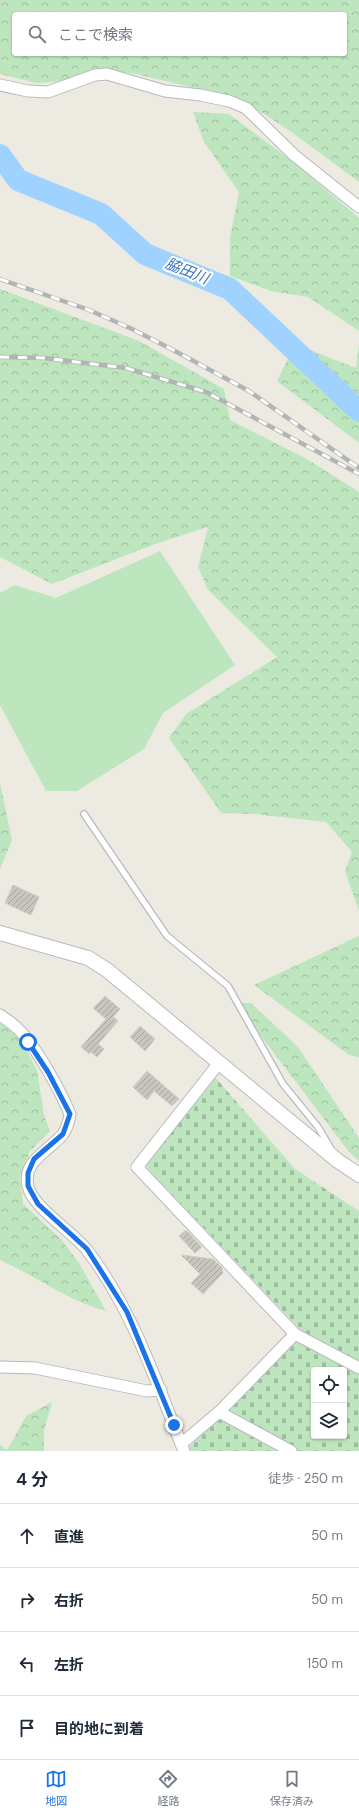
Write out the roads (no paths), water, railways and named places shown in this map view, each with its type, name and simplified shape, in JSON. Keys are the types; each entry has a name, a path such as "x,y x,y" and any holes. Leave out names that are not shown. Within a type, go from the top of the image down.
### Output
{"street":[{"path":"0,85 28,91 48,92 95,75 107,74 166,91 200,95 229,101 246,108 294,155 359,207"},
{"path":"0,933 88,958 107,970 338,1161 359,1176"},
{"path":"0,1015 17,1028 28,1042 48,1072 70,1114 63,1134 34,1159 28,1173 28,1186 38,1204 87,1249 127,1312 161,1390 182,1448 295,1334"},
{"path":"219,1063 137,1167 295,1334 359,1368"},
{"path":"0,1367 35,1368 147,1391 161,1390"},
{"path":"219,1412 291,1451"}],"lane":[{"path":"84,814 166,936 228,986 283,1084 318,1127 338,1161"}],"waterway":[{"name":"脇田川","path":"0,155 18,180 101,214 145,254 230,289 359,411"}],"railway":[{"path":"0,279 89,310 132,329 175,351 249,391 359,468"},
{"path":"0,357 44,358 126,368 206,392 359,474"}]}
